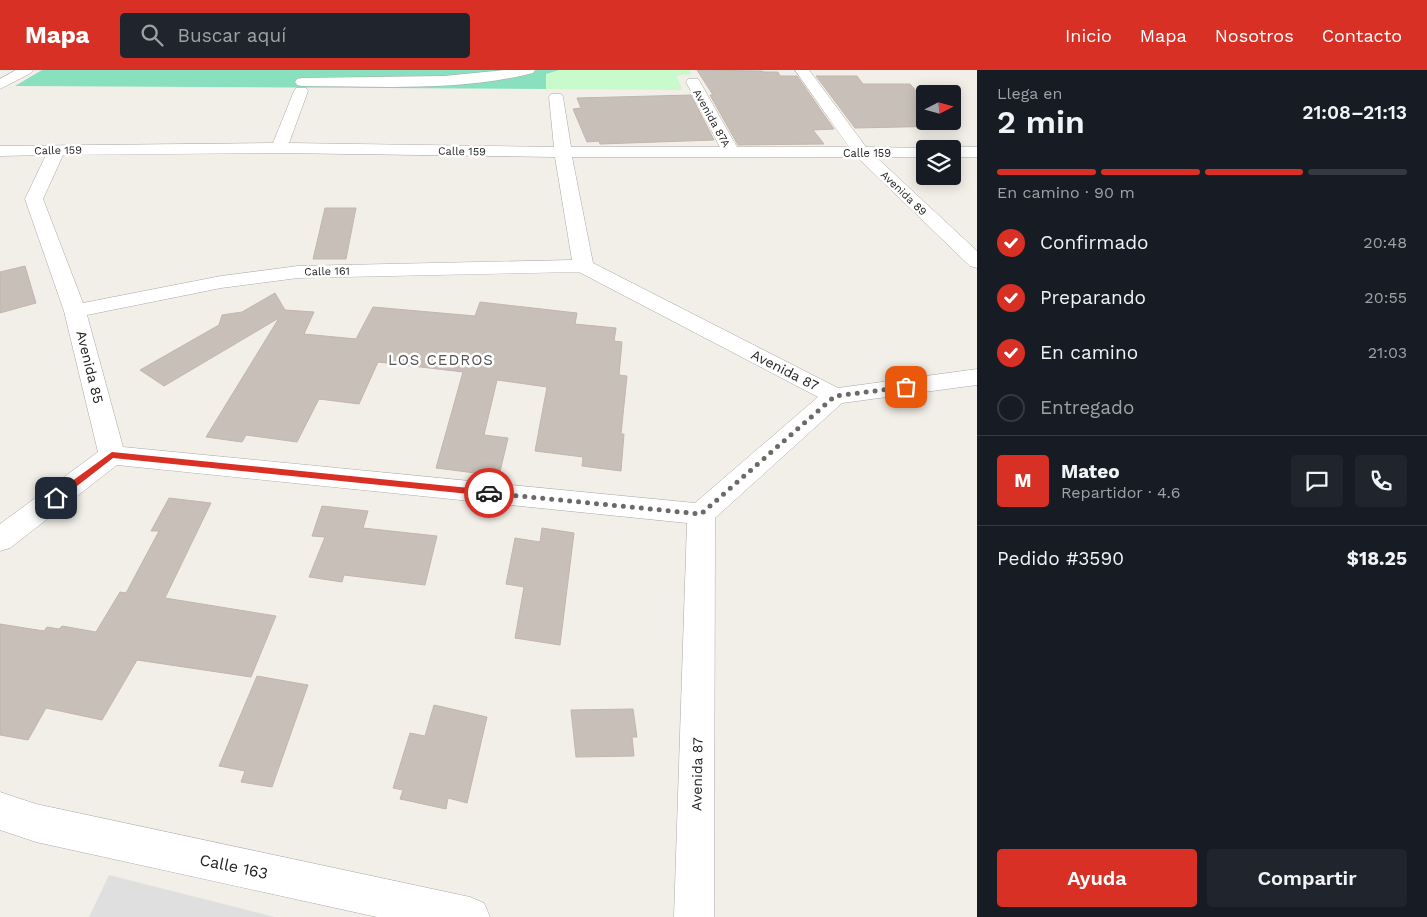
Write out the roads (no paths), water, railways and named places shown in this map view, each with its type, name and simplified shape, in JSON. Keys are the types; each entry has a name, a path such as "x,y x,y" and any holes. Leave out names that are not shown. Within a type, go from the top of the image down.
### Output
{"street":[{"path":"0,85 26,70"},
{"path":"280,148 301,87 450,80 509,74 528,70"},
{"name":"Avenida 89","path":"802,70 862,153 977,262"},
{"name":"Avenida 87A","path":"693,82 732,153"},
{"path":"556,97 563,152 583,266"},
{"name":"Calle 159","path":"0,151 280,148 563,152 916,152"},
{"name":"Avenida 85","path":"57,150 34,199 75,311 112,455"},
{"path":"961,152 977,152"},
{"name":"Calle 161","path":"75,311 221,282 298,272 583,266"},
{"name":"Avenida 87","path":"583,266 835,396 701,514 694,917"},
{"path":"835,396 977,377"},
{"path":"0,540 112,455 701,514"},
{"name":"Calle 163","path":"0,811 36,823 470,917"}],"district":[{"name":"LOS CEDROS","path":"441,360"}]}
